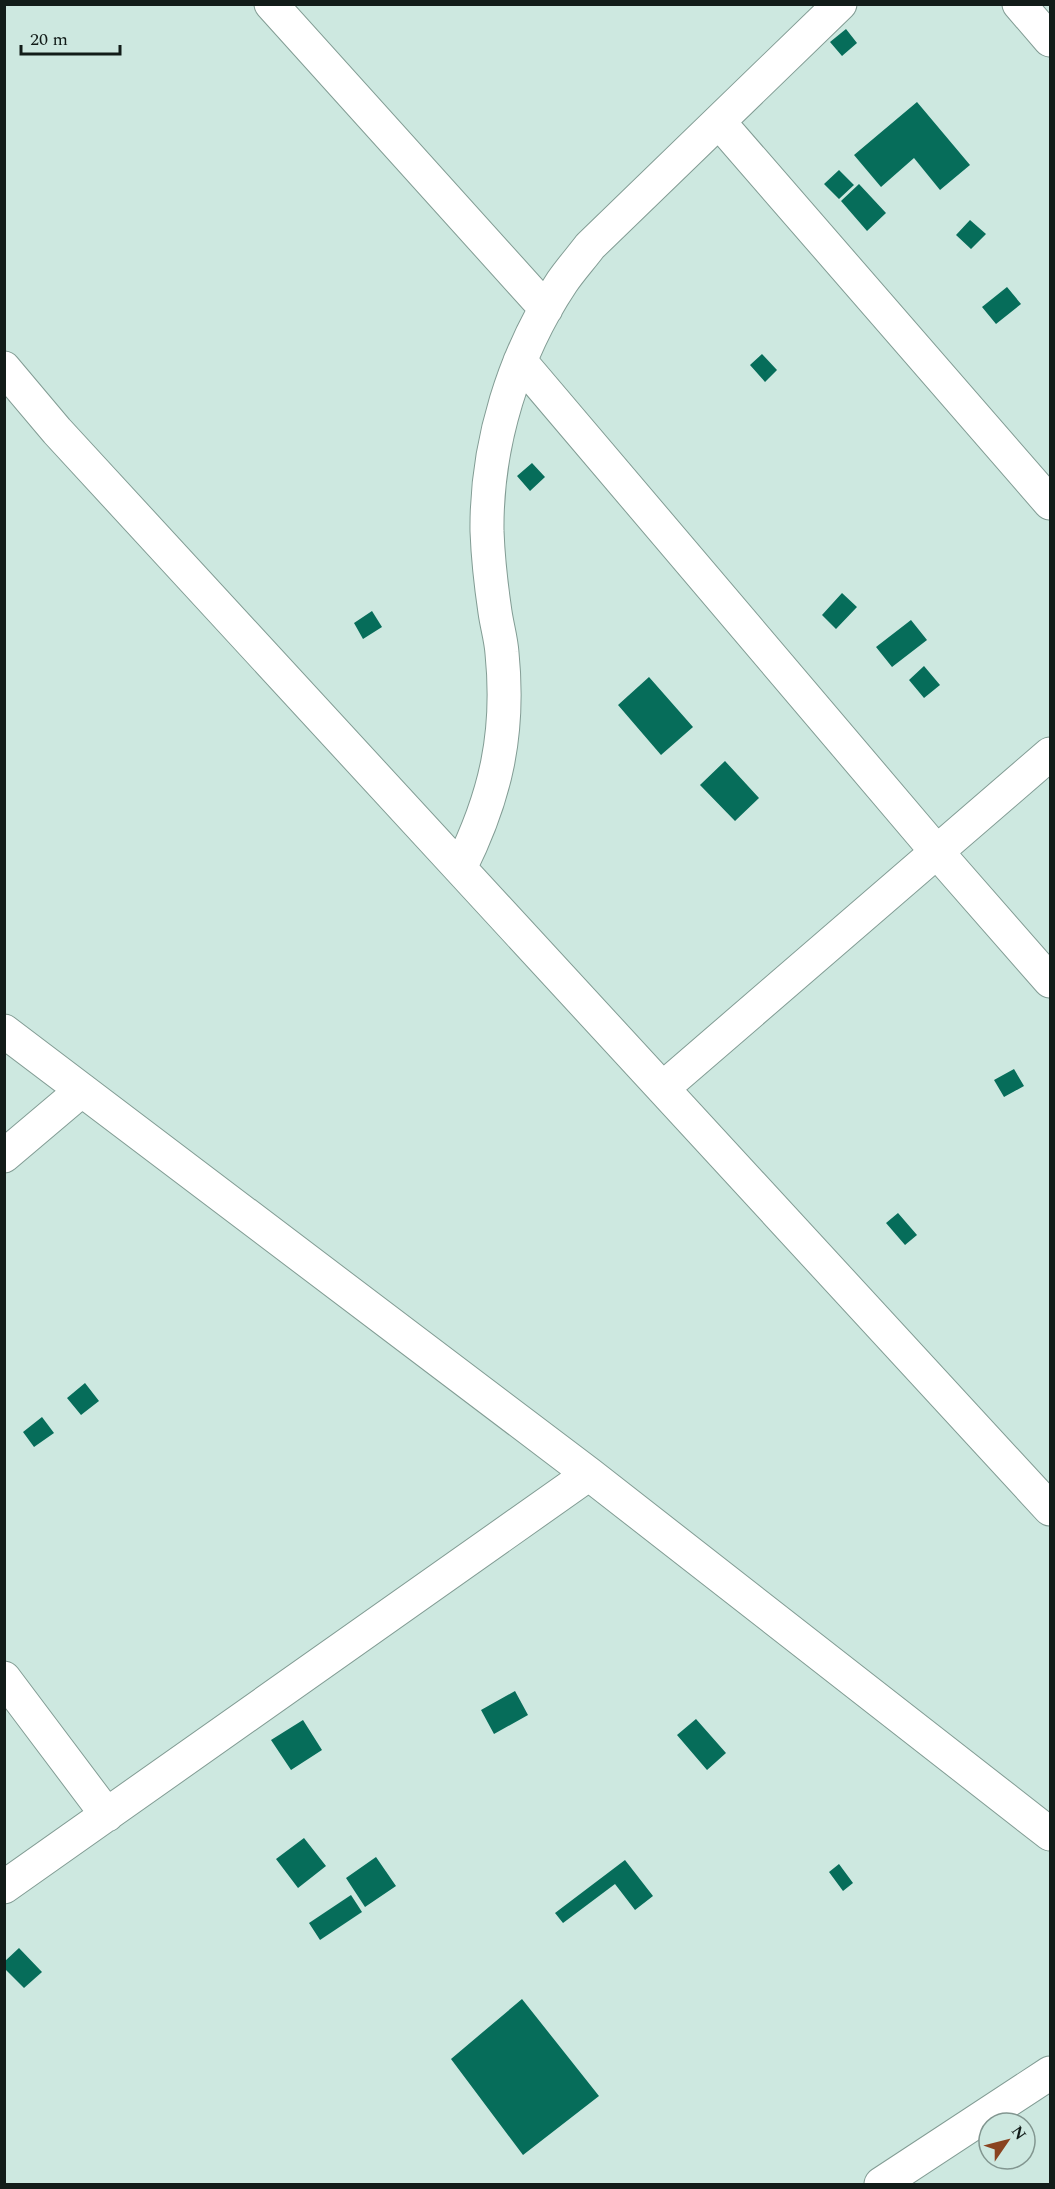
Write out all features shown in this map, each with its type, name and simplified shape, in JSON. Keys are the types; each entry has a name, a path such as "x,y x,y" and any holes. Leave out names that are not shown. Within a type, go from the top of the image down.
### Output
{"street":[{"path":"271,4 546,309"},
{"path":"460,868 477,834 490,798 499,762 504,725 505,687 502,650 489,571 487,529 489,487 495,446 505,404 520,361 562,282 590,246 840,4"},
{"path":"1019,4 1050,40"},
{"path":"718,122 1050,503"},
{"path":"520,361 937,852 1050,981"},
{"path":"4,368 57,431 1050,1509"},
{"path":"663,1088 1050,754"},
{"path":"4,1031 589,1474 1050,1834"},
{"path":"4,1156 82,1090"},
{"path":"4,1887 589,1474"},
{"path":"4,1678 107,1815"},
{"path":"881,2184 1050,2073"}],"building":[{"path":"846,29 857,43 842,56 830,42"},
{"path":"917,102 970,165 940,190 914,158 881,187 854,155"},
{"path":"839,170 854,185 839,199 824,184"},
{"path":"859,184 886,213 867,231 841,201"},
{"path":"970,220 986,234 971,249 956,235"},
{"path":"1007,287 1021,304 996,324 982,307"},
{"path":"762,354 777,370 765,382 750,365"},
{"path":"532,463 545,477 530,491 517,476"},
{"path":"842,593 857,607 836,629 822,615"},
{"path":"372,611 382,627 363,639 354,623"},
{"path":"911,620 927,640 892,667 876,647"},
{"path":"924,666 940,685 924,698 909,680"},
{"path":"649,677 693,727 661,755 618,705"},
{"path":"725,761 759,798 735,821 700,785"},
{"path":"1014,1069 1024,1086 1004,1097 994,1080"},
{"path":"898,1213 917,1235 905,1245 886,1223"},
{"path":"85,1383 99,1401 81,1415 67,1398"},
{"path":"42,1417 54,1433 34,1447 23,1432"},
{"path":"515,1691 528,1715 494,1734 481,1710"},
{"path":"696,1719 726,1753 707,1770 677,1735"},
{"path":"303,1720 322,1750 291,1770 271,1740"},
{"path":"304,1838 326,1866 298,1888 276,1859"},
{"path":"376,1857 396,1886 365,1907 346,1878"},
{"path":"625,1860 653,1896 635,1910 615,1884 563,1923 555,1913"},
{"path":"839,1864 853,1883 843,1891 829,1872"},
{"path":"351,1895 362,1912 320,1940 309,1923"},
{"path":"19,1948 42,1972 24,1988 4,1968 4,1962"},
{"path":"522,1999 599,2096 523,2155 451,2059"}]}
